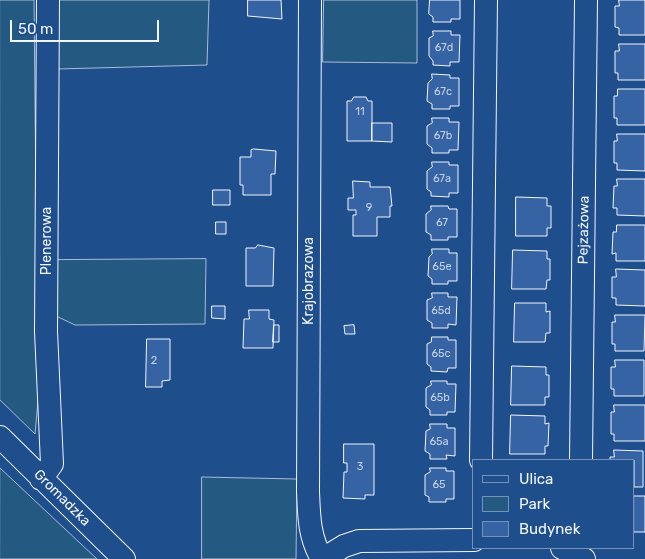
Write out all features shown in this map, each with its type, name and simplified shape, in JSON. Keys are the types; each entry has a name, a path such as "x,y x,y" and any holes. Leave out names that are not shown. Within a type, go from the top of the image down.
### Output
{"street":[{"name":"Plenerowa","path":"41,479 52,464 46,331 48,0"},
{"name":"Krajobrazowa","path":"310,0 308,491 309,524 313,543 323,559"},
{"path":"481,459 486,0"},
{"name":"Pejzażowa","path":"581,459 586,0"},
{"name":"Gromadzka","path":"0,437 124,559"},
{"path":"323,559 344,546 359,541 472,540"}],"green space":[{"path":"0,0 34,0 38,401 35,434 0,400"},
{"path":"57,0 209,0 207,65 57,69"},
{"path":"324,0 417,0 417,63 323,62"},
{"path":"206,259 205,324 75,325 56,316 56,260"},
{"path":"0,468 97,559 0,559"},
{"path":"202,477 297,479 296,559 202,559"}],"building":[{"path":"248,0 281,0 282,19 248,16"},
{"path":"430,0 460,0 460,19 451,19 451,22 433,22 433,17 429,14"},
{"path":"619,0 645,0 645,35 619,35 619,28 615,27 615,6 619,6"},
{"path":"433,31 451,31 451,35 460,35 459,62 450,62 450,66 433,65 433,61 429,56 429,38 433,36"},
{"path":"619,44 645,44 645,80 618,80 618,73 615,73 615,51 619,51"},
{"path":"432,74 450,75 450,78 459,78 459,106 450,106 450,109 432,109 432,104 427,101 428,83 432,79"},
{"path":"618,89 645,89 645,125 617,125 617,118 614,118 614,96 617,96"},
{"path":"354,97 366,97 368,101 372,101 372,141 347,141 347,101 351,101"},
{"path":"432,118 449,118 449,122 459,122 458,150 449,150 449,153 432,153 432,148 427,144 427,126 432,123"},
{"path":"372,123 392,123 392,142 372,141"},
{"path":"617,134 645,134 645,171 617,170 617,163 614,163 614,141 617,141"},
{"path":"251,150 276,151 275,174 271,174 271,195 243,195 243,185 240,185 240,157 251,157"},
{"path":"432,162 449,162 449,165 458,165 458,193 449,193 449,197 431,196 431,192 427,189 427,171 432,167"},
{"path":"617,179 645,179 645,216 617,215 617,208 613,208 614,186 617,186"},
{"path":"353,181 370,182 370,187 390,187 392,206 390,206 390,217 377,217 377,236 353,236 353,215 356,215 356,210 348,210 348,198 353,198"},
{"path":"213,190 230,190 230,205 213,205"},
{"path":"516,197 547,198 547,206 551,206 551,228 547,228 547,236 516,236"},
{"path":"431,206 448,206 449,209 457,209 457,237 448,237 448,240 431,240 431,235 426,232 426,214 431,210"},
{"path":"216,222 226,222 226,234 216,234"},
{"path":"617,225 645,225 645,261 616,261 616,253 612,254 613,232 616,232"},
{"path":"258,245 274,248 273,286 246,286 246,248 255,248"},
{"path":"432,249 449,249 449,253 457,253 457,281 448,281 448,284 432,284 432,279 428,276 429,257 432,254"},
{"path":"513,250 547,251 547,259 550,259 550,280 547,280 546,289 512,289"},
{"path":"616,269 645,270 645,306 616,305 616,298 612,298 612,277 616,277"},
{"path":"432,293 448,293 448,297 457,297 456,325 448,324 448,328 432,328 432,323 427,320 427,300 432,298"},
{"path":"515,303 546,303 546,312 550,311 550,333 546,333 545,342 514,342"},
{"path":"212,306 225,306 225,319 212,318"},
{"path":"249,310 269,310 269,319 274,320 273,348 243,348 244,319 249,319"},
{"path":"615,315 645,315 644,351 615,351 615,344 612,344 612,322 615,322"},
{"path":"274,325 279,325 279,342 273,342"},
{"path":"354,325 355,334 345,334 344,326"},
{"path":"432,337 448,337 448,340 456,340 456,368 448,368 447,372 431,371 431,367 427,364 427,344 431,342"},
{"path":"147,339 170,339 170,380 162,381 162,387 146,387"},
{"path":"615,360 644,360 644,396 614,396 614,389 611,389 611,367 615,367"},
{"path":"512,366 546,367 546,375 549,375 549,397 545,397 545,405 511,405"},
{"path":"431,381 447,381 447,384 456,384 455,412 447,412 447,415 430,415 430,410 426,407 426,388 431,385"},
{"path":"614,405 645,405 645,441 614,441 614,434 611,434 611,412 614,412"},
{"path":"511,415 545,416 545,424 549,423 548,446 545,446 545,454 510,454"},
{"path":"430,424 447,424 447,428 455,428 455,456 446,455 447,459 430,459 430,454 425,451 426,431 430,429"},
{"path":"344,444 374,444 374,495 365,495 365,499 343,498 344,472 347,472 347,463 344,463"},
{"path":"614,450 643,451 643,487 635,487 635,459 610,459 610,457 614,457"},
{"path":"430,468 446,468 446,471 454,471 454,499 446,499 446,502 429,502 429,497 425,495 425,475 430,472"},
{"path":"635,496 645,496 645,532 635,532"}]}
